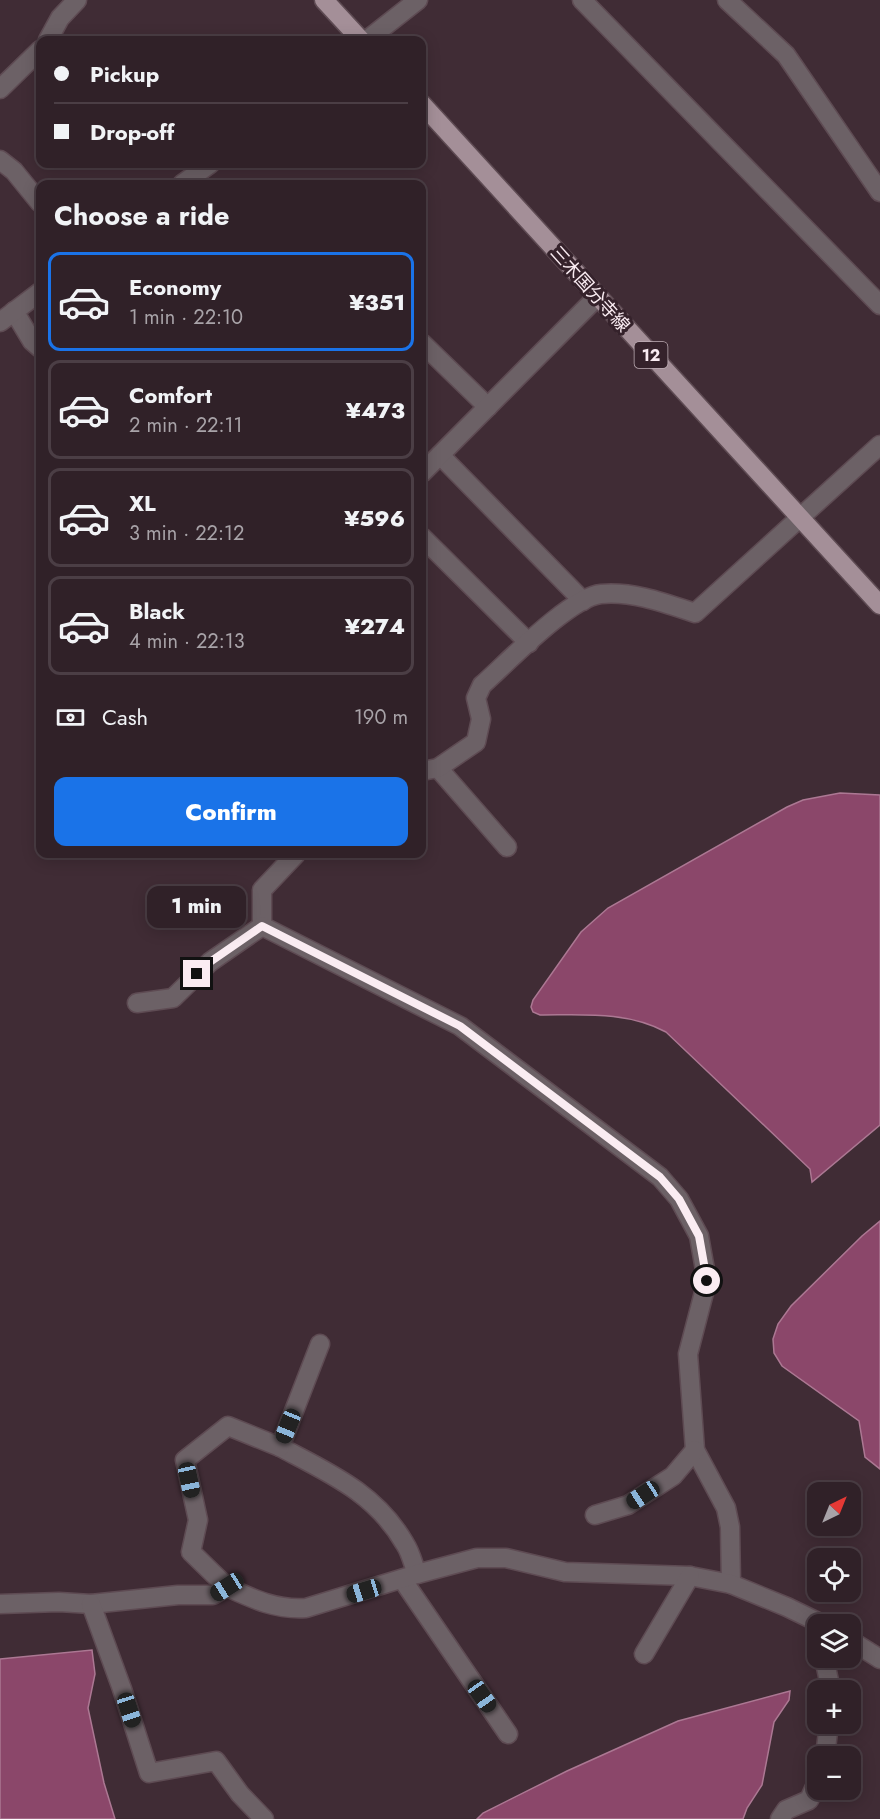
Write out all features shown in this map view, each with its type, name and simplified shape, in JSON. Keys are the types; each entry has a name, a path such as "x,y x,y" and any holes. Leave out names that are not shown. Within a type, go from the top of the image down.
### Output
{"main road":[{"path":"324,0 358,36"},
{"name":"三木国分寺線","path":"426,108 880,605"}],"street":[{"path":"50,36 60,18 77,0"},
{"path":"372,36 418,0"},
{"path":"582,0 880,305"},
{"path":"727,0 786,55 880,192"},
{"path":"0,89 36,54"},
{"path":"0,160 14,171 36,198"},
{"path":"188,180 204,168"},
{"path":"36,294 7,316 36,344"},
{"path":"583,601 432,454 488,407 597,297"},
{"path":"426,347 488,407"},
{"path":"507,847 430,769 476,742 481,719 476,698 482,685 569,608 600,594 648,597 695,613 880,445"},
{"path":"426,541 529,643"},
{"path":"262,926 262,890 292,858"},
{"path":"137,1003 173,998 210,962 262,926"},
{"path":"262,926 460,1026 660,1177 679,1199 699,1236 707,1281 688,1354 695,1450 726,1508 730,1527 731,1584"},
{"path":"280,1447 320,1344"},
{"path":"508,1734 410,1576 406,1544 374,1503 348,1483 280,1447 228,1426 185,1460 198,1520 191,1552 227,1587 260,1603 288,1609 306,1608 410,1576 477,1558 506,1558 565,1572 690,1576 731,1584 807,1619"},
{"path":"595,1515 628,1505 673,1476 695,1450"},
{"path":"644,1654 690,1576"},
{"path":"0,1604 59,1602 91,1604 178,1595 213,1595 227,1587"},
{"path":"91,1604 149,1773 216,1761 240,1794 264,1819"},
{"path":"861,1647 880,1659"},
{"path":"780,1819 786,1810 809,1800"}],"shaded area":[{"path":"840,793 880,795 880,1125 812,1182 810,1169 666,1032 636,1020 620,1017 540,1015 533,1012 531,1007 533,1000 581,932 608,908 787,807 803,800"},
{"path":"880,1221 880,1469 865,1457 859,1421 782,1366 774,1353 773,1339 778,1324 791,1306"},
{"path":"92,1650 95,1674 88,1708 104,1783 115,1819 0,1819 0,1659"},
{"path":"790,1691 789,1700 774,1722 762,1785 747,1808 743,1819 477,1819 483,1813 567,1771 678,1721"}],"route":[{"path":"197,974 210,962 262,926 460,1026 660,1177 679,1199 699,1236 707,1281"}]}
